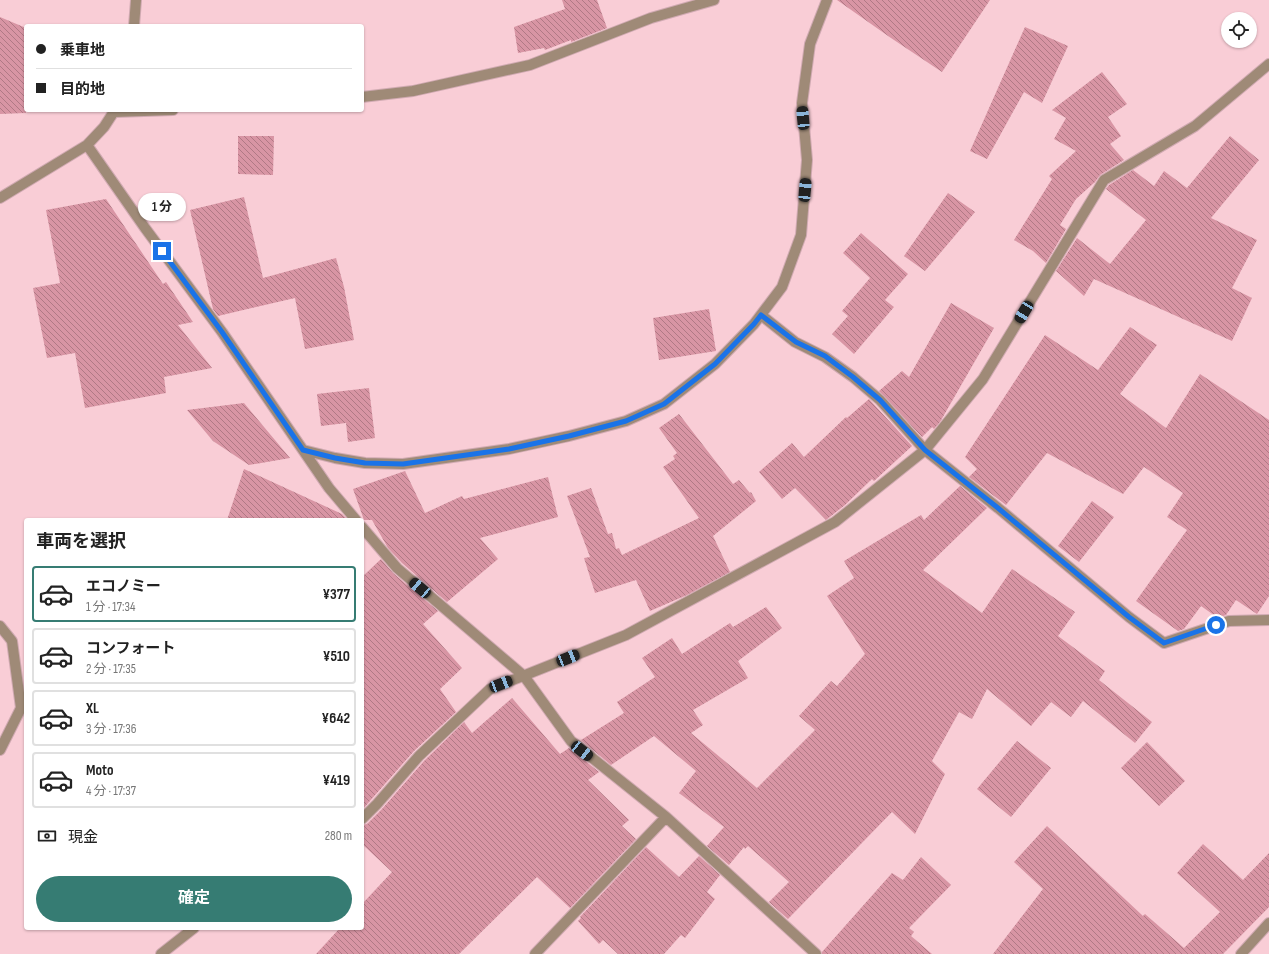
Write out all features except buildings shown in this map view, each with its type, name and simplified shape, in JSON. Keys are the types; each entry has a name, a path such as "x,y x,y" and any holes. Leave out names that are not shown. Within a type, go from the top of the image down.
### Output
{"street":[{"path":"134,24 136,0"},
{"path":"364,96 413,91 530,65 651,18 714,0"},
{"path":"303,450 357,462 403,464 509,449 569,436 626,421 664,404 715,364 754,324 782,287 801,235 807,160 802,103 810,44 827,0"},
{"path":"364,817 419,756 490,689 626,635 835,522 925,450 983,378 1104,180 1195,126 1269,64"},
{"path":"0,198 87,145 104,127 114,112"},
{"path":"87,145 145,228 222,332 329,488 354,518"},
{"path":"761,315 796,342 825,356 853,377 880,400 925,450 998,508 1123,612 1164,643 1229,621 1269,620"},
{"path":"364,529 396,568 524,676 571,742 666,817 816,954"},
{"path":"0,626 12,641 21,708 0,750"},
{"path":"536,954 666,817"},
{"path":"1241,954 1269,922"},
{"path":"161,954 191,930"}],"route":[{"path":"162,251 222,332 303,450 335,458 365,463 403,464 509,449 569,436 626,421 664,404 715,364 761,315 796,342 825,356 853,377 880,400 925,450 998,508 1129,617 1164,643 1216,625"}]}
